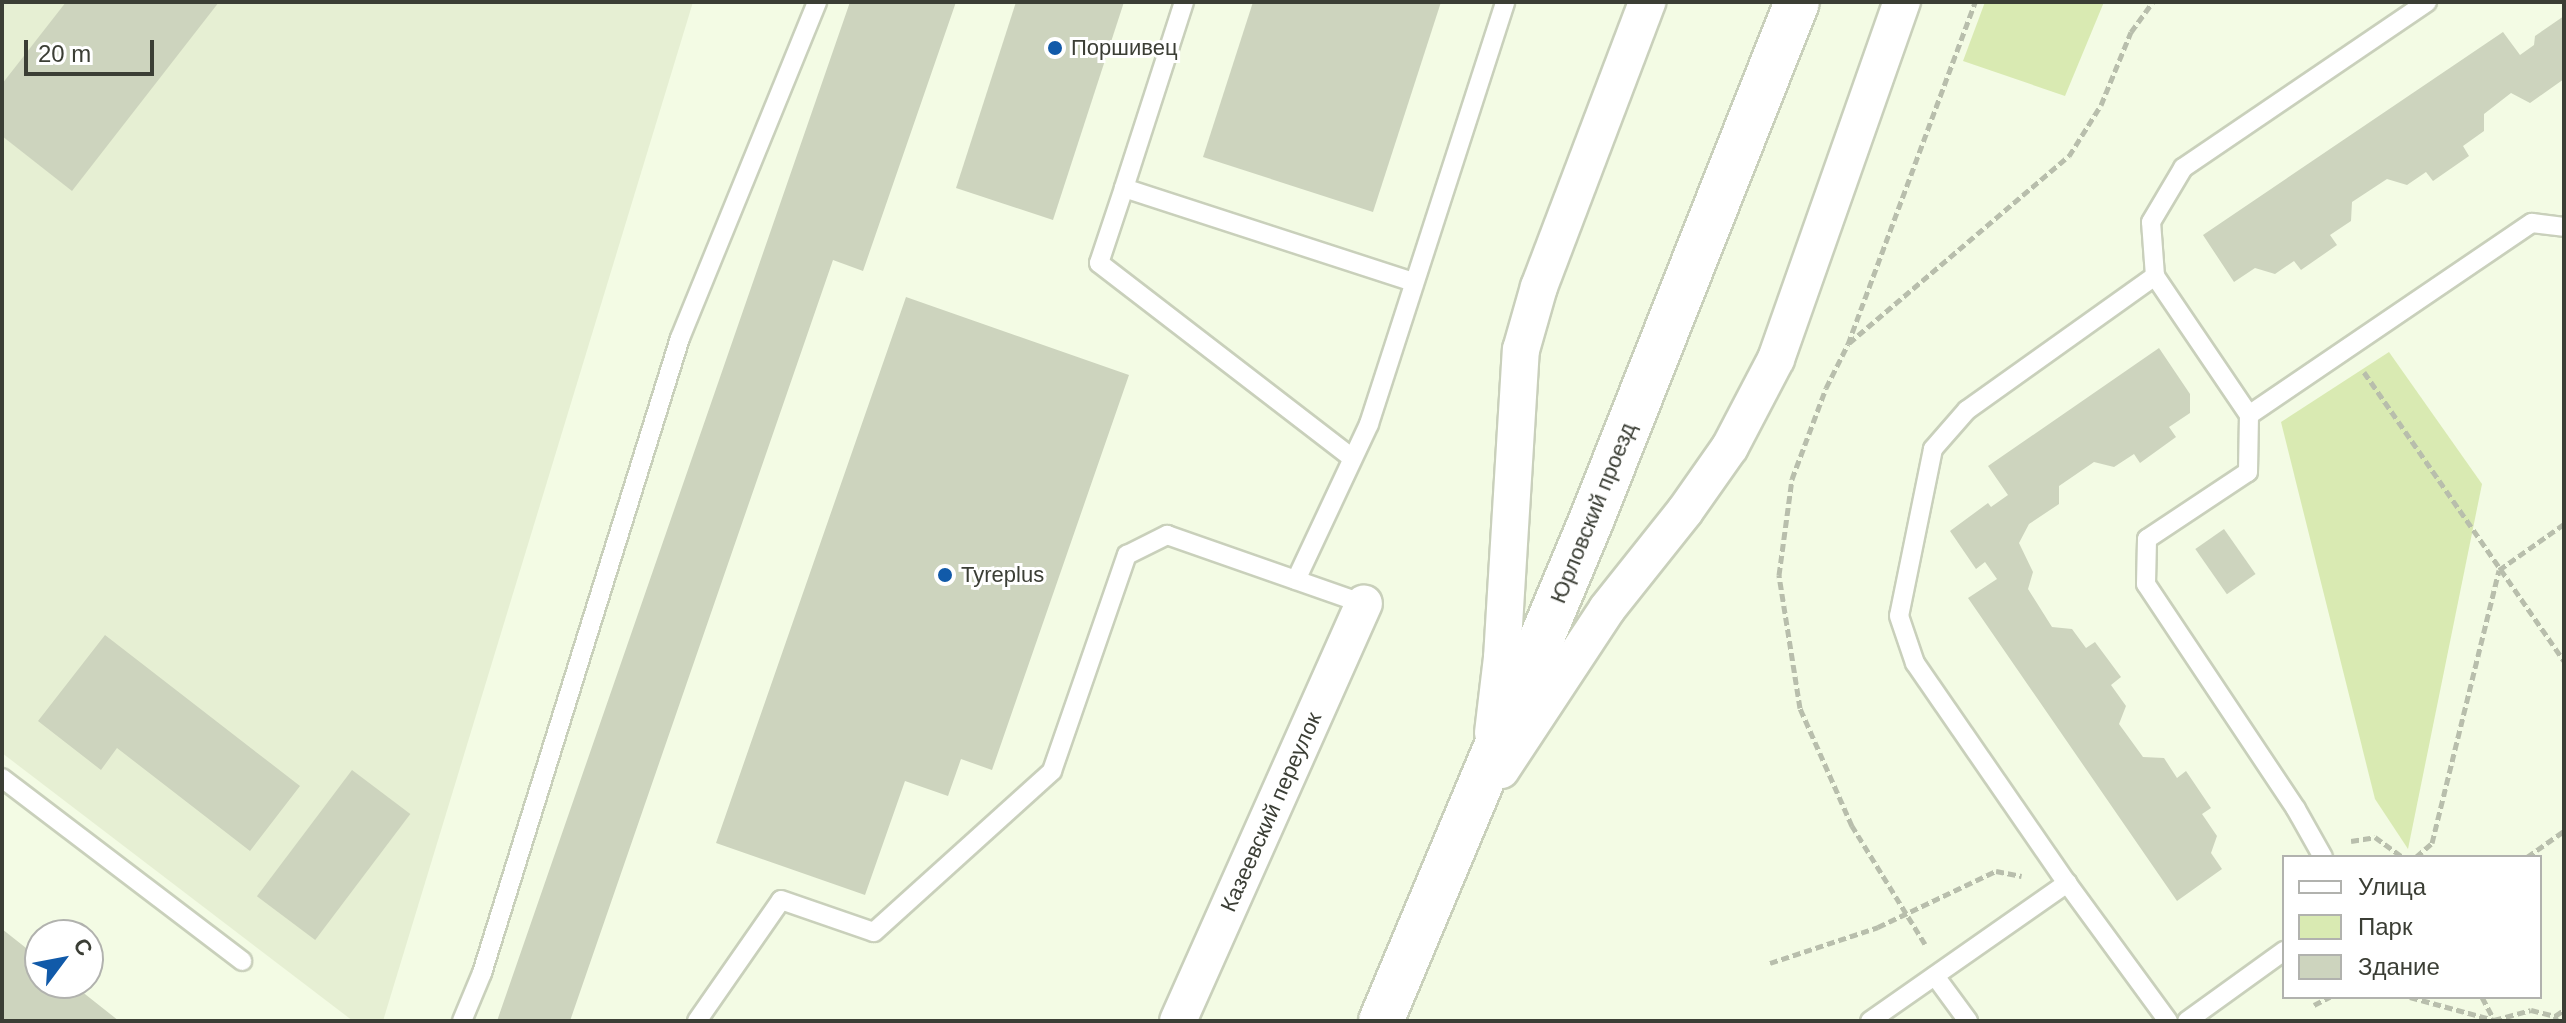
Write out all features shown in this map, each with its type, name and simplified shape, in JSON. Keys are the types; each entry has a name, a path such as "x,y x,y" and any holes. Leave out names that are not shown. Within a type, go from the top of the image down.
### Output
{"main road":[{"name":"Юрловский проезд","path":"1381,1021 1591,521 1797,2"}],"street":[{"path":"1488,767 1502,658 1521,350 1539,287 1647,2"},
{"path":"1465,824 1607,609 1685,511 1730,447 1776,359 1902,2"},
{"name":"Казеевский переулок","path":"1178,1021 1364,604"}],"lane":[{"path":"462,1021 487,958 680,338 817,2"},
{"path":"1184,2 1099,263 1352,458"},
{"path":"1296,580 1369,424 1505,2"},
{"path":"2320,852 2296,809 2146,584 2147,539 2248,472 2249,415 2155,276 2151,222 2183,168 2427,2"},
{"path":"1124,188 1414,282"},
{"path":"2249,415 2532,223 2564,227"},
{"path":"2155,276 1967,410 1933,449 1899,616 1915,663 2067,883 2168,1021"},
{"path":"697,1021 781,900 874,932 1052,771 1127,555 1167,535 1364,604"},
{"path":"2,778 242,961"},
{"path":"1870,1021 2067,883"},
{"path":"2187,1021 2282,952"},
{"path":"1935,976 1968,1021"}],"path":[{"path":"1935,976 1921,935 1852,826 1800,708 1779,575 1792,479 1826,388 1848,344 1975,2"},
{"path":"1848,344 2069,156 2101,105 2131,32 2153,2"},
{"path":"2348,348 2564,661"},
{"path":"2418,855 2432,843 2499,570 2564,524"},
{"path":"2530,855 2564,831"},
{"path":"2320,852 2375,837 2400,855"},
{"path":"1770,963 1878,927 1996,871 2067,883"},
{"path":"2314,1005 2326,999"},
{"path":"2417,999 2494,1021 2531,1010 2556,1019 2564,1010"},
{"path":"2483,999 2494,1021"}],"shaded area":[{"path":"2,2 693,2 383,1021 353,1021 2,753"}],"green space":[{"path":"1985,2 2104,2 2065,96 1963,61"},
{"path":"2389,352 2482,484 2408,849 2375,799 2281,422"}],"building":[{"path":"66,2 219,2 72,191 2,136 2,84"},
{"path":"850,2 956,2 863,271 833,260 570,1021 497,1021"},
{"path":"1016,2 1124,2 1053,220 956,188"},
{"path":"1253,2 1441,2 1373,212 1203,157"},
{"path":"2564,16 2564,79 2530,103 2511,93 2484,114 2484,131 2463,146 2469,156 2433,181 2426,172 2407,185 2387,179 2352,202 2351,221 2330,235 2337,245 2301,270 2294,261 2275,274 2255,268 2234,282 2203,235 2503,32 2520,55 2534,45 2535,36"},
{"path":"906,297 1129,375 992,770 961,759 948,796 905,781 865,895 716,843"},
{"path":"2159,348 2190,394 2190,413 2169,427 2176,437 2140,463 2134,454 2114,467 2094,462 2059,486 2059,504 2029,524 2019,543 2033,572 2028,589 2052,627 2072,629 2086,648 2095,642 2121,677 2111,685 2126,706 2119,724 2143,757 2164,758 2177,778 2186,771 2211,808 2202,814 2217,836 2211,853 2222,869 2177,901 1968,598 1997,579 1985,562 1976,569 1950,531 1988,503 1991,507 2008,495 1988,466"},
{"path":"2224,529 2256,574 2227,594 2195,549"},
{"path":"105,635 300,786 250,851 117,748 101,770 38,721"},
{"path":"352,770 410,814 315,940 257,896"},
{"path":"2,929 24,946 24,999 91,999 119,1021 2,1021"}],"place":[{"name":"Поршивец","path":"1055,48"},
{"name":"Tyreplus","path":"945,575"}]}
